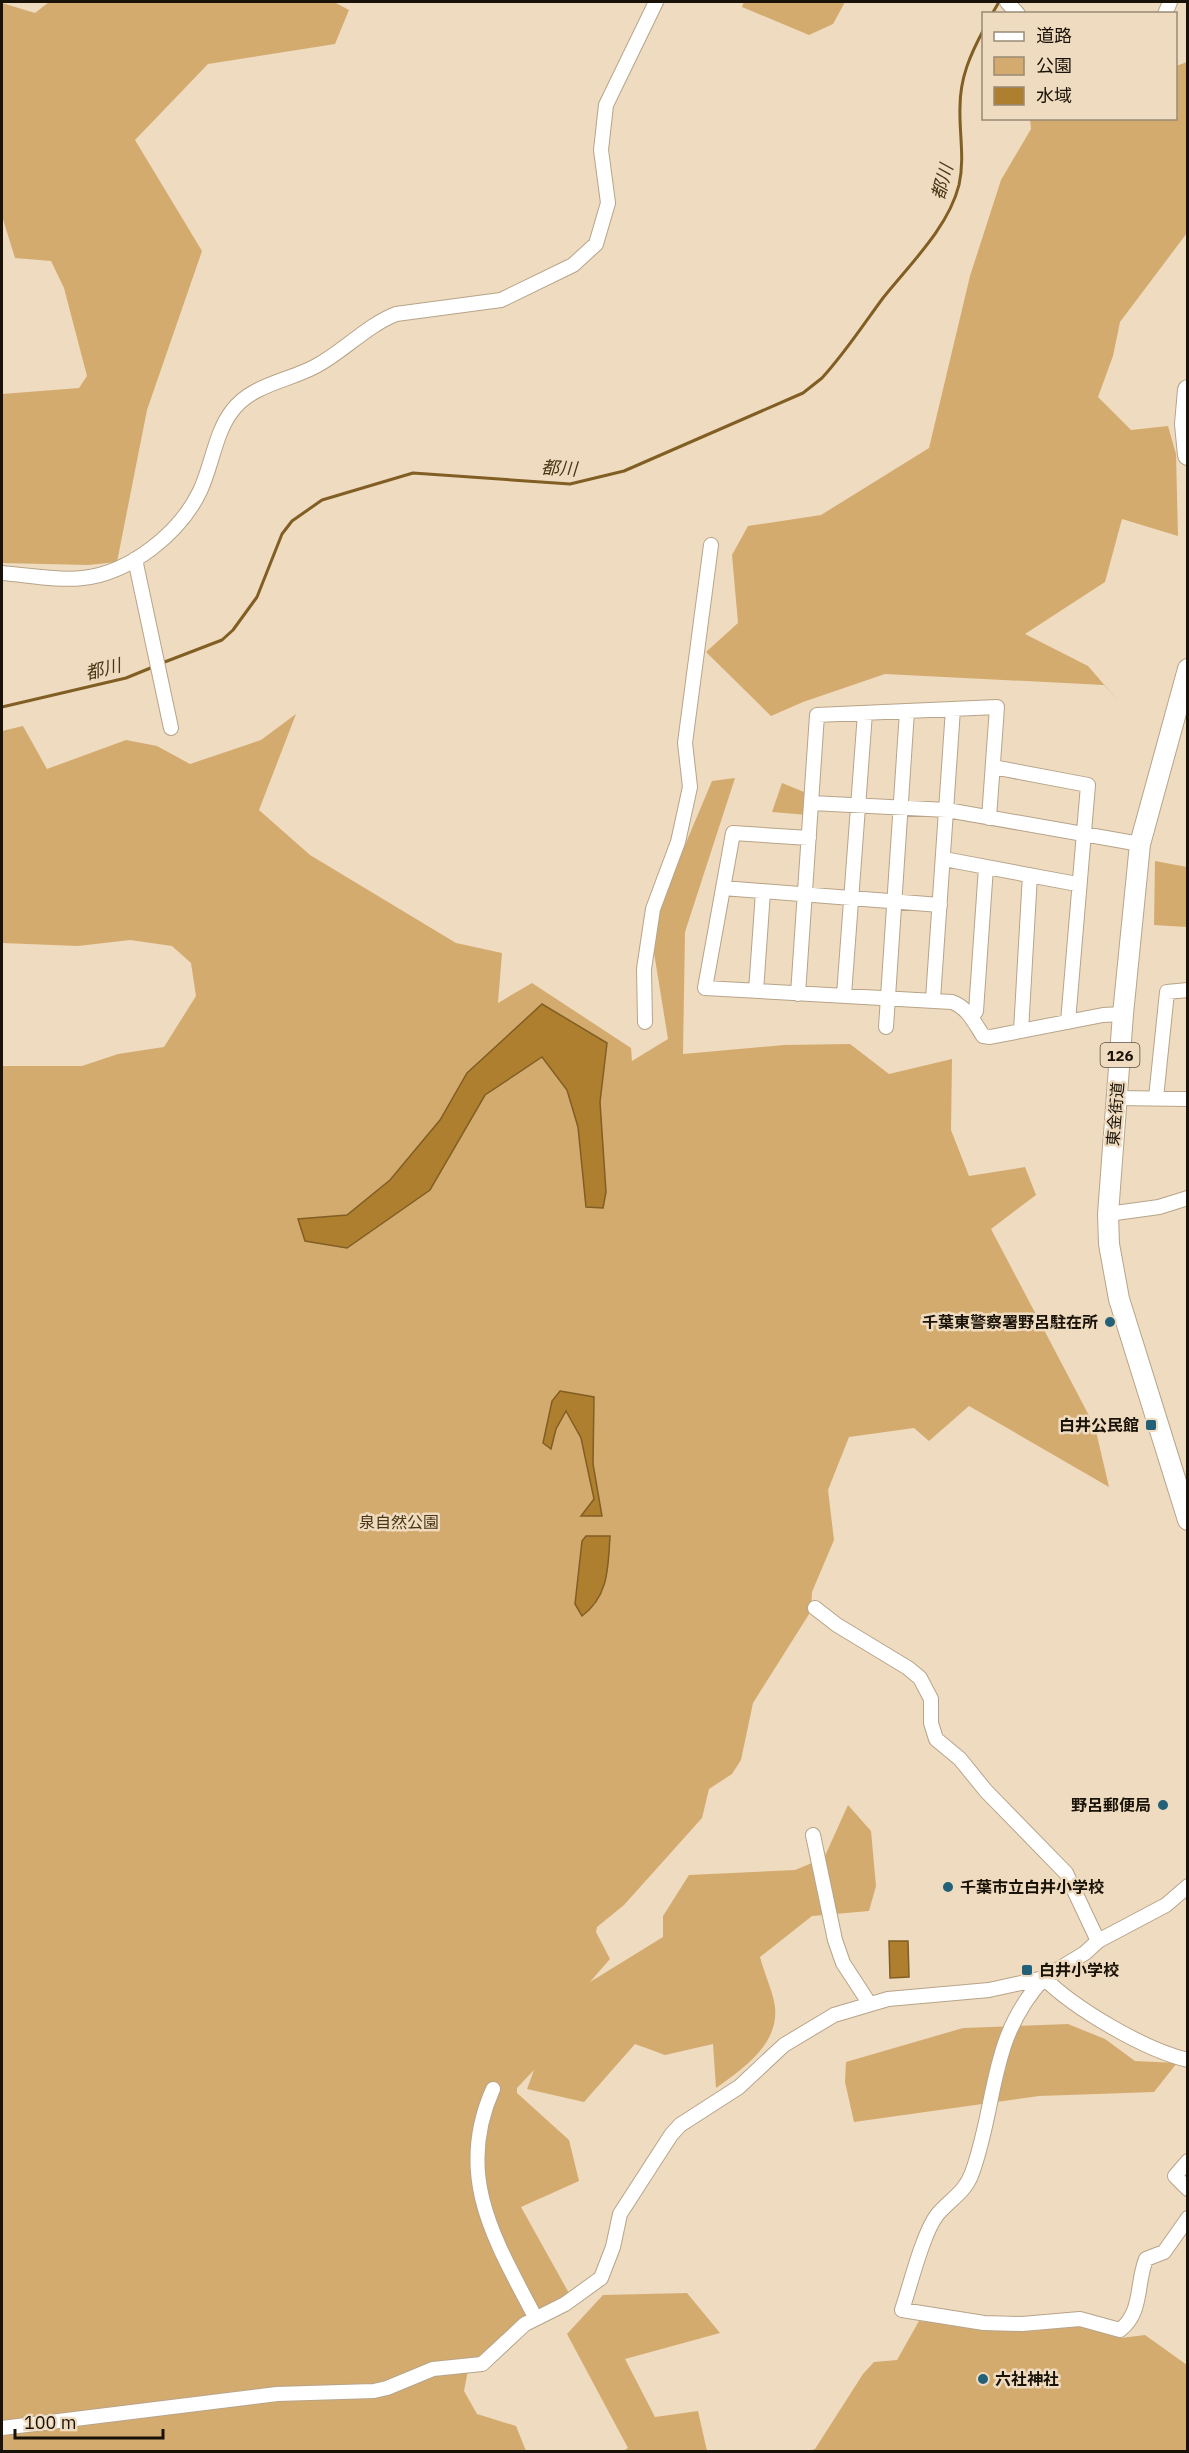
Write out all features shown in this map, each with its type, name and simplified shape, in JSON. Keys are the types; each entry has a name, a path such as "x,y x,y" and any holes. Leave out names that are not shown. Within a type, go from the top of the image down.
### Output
{"highway":[{"path":"1188,390 1185,424 1188,455"},
{"name":"東金街道","path":"1188,669 1140,844 1123,1014 1108,1214 1109,1244 1119,1299 1188,1520"}],"street":[{"path":"2,573 81,578 112,570 135,559 166,535 191,506 200,490 232,411 255,391 316,366 383,319 396,314 501,300 573,265 596,244 605,219 608,203 601,150 606,105 656,2"},
{"path":"645,1023 644,969 653,909 678,842 690,788 685,742 711,545"},
{"path":"135,559 171,728"},
{"path":"798,994 817,715 997,706 989,818"},
{"path":"933,999 953,709"},
{"path":"886,1027 907,711"},
{"path":"844,995 865,712"},
{"path":"993,767 1088,785 1077,884 1068,1022"},
{"path":"812,803 947,810 1140,844"},
{"path":"809,838 733,833 705,988 933,999 961,1005 972,1017 983,1036 1123,1014"},
{"path":"944,859 1077,884"},
{"path":"972,1017 976,1011 986,867"},
{"path":"1021,1031 1030,875"},
{"path":"723,888 940,905"},
{"path":"756,991 763,892"},
{"path":"1156,1098 1167,992 1188,990"},
{"path":"1117,1098 1188,1099"},
{"path":"1108,1214 1159,1207 1188,1198"},
{"path":"815,1608 837,1625 908,1668 920,1678 931,1699 931,1723 936,1739 960,1759 986,1791 1066,1873 1098,1941"},
{"path":"813,1835 835,1940 843,1963 869,2003"},
{"path":"1188,1886 1166,1905 1098,1941 1085,1953 1044,1978 1031,1992 1004,2041 995,2072 986,2127 972,2174 965,2188 937,2215 902,2310 984,2323 1022,2324 1080,2319 1120,2330 1132,2319 1136,2309 1146,2259 1164,2252 1188,2218"},
{"path":"2,2428 277,2394 374,2391 433,2369 482,2364 536,2317 565,2304 601,2278 613,2247 620,2214 670,2134 680,2125 739,2087 769,2056 815,2024 869,2003 989,1990 1044,1978"},
{"path":"1044,1978 1084,2010 1160,2051 1188,2060"},
{"path":"493,2088 478,2130 476,2160 479,2192 499,2248 536,2317"},
{"path":"1188,2161 1175,2175 1188,2189"}],"green space":[{"path":"49,2 334,2 349,10 335,44 208,64 135,140 202,251 147,410 117,562 88,565 2,563 2,394 79,388 87,376 64,288 51,261 15,258 2,216 2,3 35,13"},
{"path":"744,2 845,2 833,24 809,35 742,7"},
{"path":"1187,62 1187,233 1120,322 1113,356 1098,397 1131,430 1168,426 1176,454 1178,536 1122,519 1105,582 1025,634 1088,666 1120,703 1104,685 885,674 803,702 771,716 706,652 738,623 732,555 748,526 821,515 929,448 970,276 1001,180 1031,129 1030,120 1177,120 1177,66"},
{"name":"泉自然公園","path":"296,714 259,810 310,855 456,943 502,953 498,1003 532,983 631,1048 632,1061 668,1039 650,928 712,781 735,778 685,932 683,1054 784,1045 850,1044 889,1074 952,1059 951,1130 969,1176 1025,1167 1036,1195 991,1229 1095,1427 1109,1487 969,1406 929,1441 914,1428 849,1437 828,1490 834,1540 812,1592 811,1611 753,1703 741,1760 732,1774 709,1789 702,1818 624,1905 597,1927 596,1932 610,1959 590,1982 663,1937 663,1916 689,1875 795,1870 824,1858 848,1805 871,1831 876,1886 869,1911 812,1916 760,1957 775,2007 775,2021 771,2033 757,2055 716,2088 713,2044 665,2055 635,2044 584,2102 527,2089 534,2070 517,2088 517,2093 569,2140 579,2181 521,2207 570,2295 488,2354 470,2360 464,2391 477,2414 516,2426 526,2451 2,2451 2,1066 82,1066 118,1054 164,1047 196,996 191,963 172,946 130,940 78,946 2,943 2,731 23,726 47,769 126,740 157,746 190,764 261,740"},
{"path":"782,783 809,794 808,815 772,812"},
{"path":"1155,861 1187,867 1187,927 1154,925"},
{"path":"1068,2024 1105,2039 1135,2061 1177,2063 1154,2092 1039,2096 854,2122 845,2082 846,2062 963,2028"},
{"path":"687,2293 720,2333 625,2359 655,2417 698,2411 707,2451 623,2451 628,2448 567,2334 603,2295"},
{"path":"919,2321 1035,2331 1079,2324 1121,2338 1145,2335 1187,2365 1187,2451 804,2452 815,2449 863,2374 874,2362 897,2360"}],"water":[{"path":"542,1004 607,1043 600,1102 606,1192 603,1208 586,1207 578,1127 567,1090 542,1057 485,1095 430,1190 347,1248 305,1241 298,1219 347,1215 390,1180 440,1120 467,1073"},
{"path":"560,1391 594,1397 593,1464 602,1516 581,1516 594,1499 581,1438 566,1411 556,1429 551,1449 543,1443 552,1401"},
{"path":"586,1536 610,1536 607,1570 602,1590 591,1608 582,1616 575,1604 582,1541"},
{"path":"889,1941 908,1941 909,1977 890,1978"}],"waterway":[{"name":"都川","path":"993,12 999,2"},
{"name":"都川","path":"162,663 222,640 233,630 257,597 282,534 292,521 322,500 413,473 570,484 624,471 803,393 822,378 838,359 883,298 927,245 954,201 961,175 960,96 970,57 982,33"},
{"name":"都川","path":"2,707 126,678 153,667"}],"place":[{"name":"千葉東警察署野呂駐在所","path":"1110,1322"},
{"name":"白井公民館","path":"1151,1425"},
{"name":"野呂郵便局","path":"1163,1805"},
{"name":"千葉市立白井小学校","path":"948,1887"},
{"name":"白井小学校","path":"1027,1970"},
{"name":"六社神社","path":"983,2379"}]}
